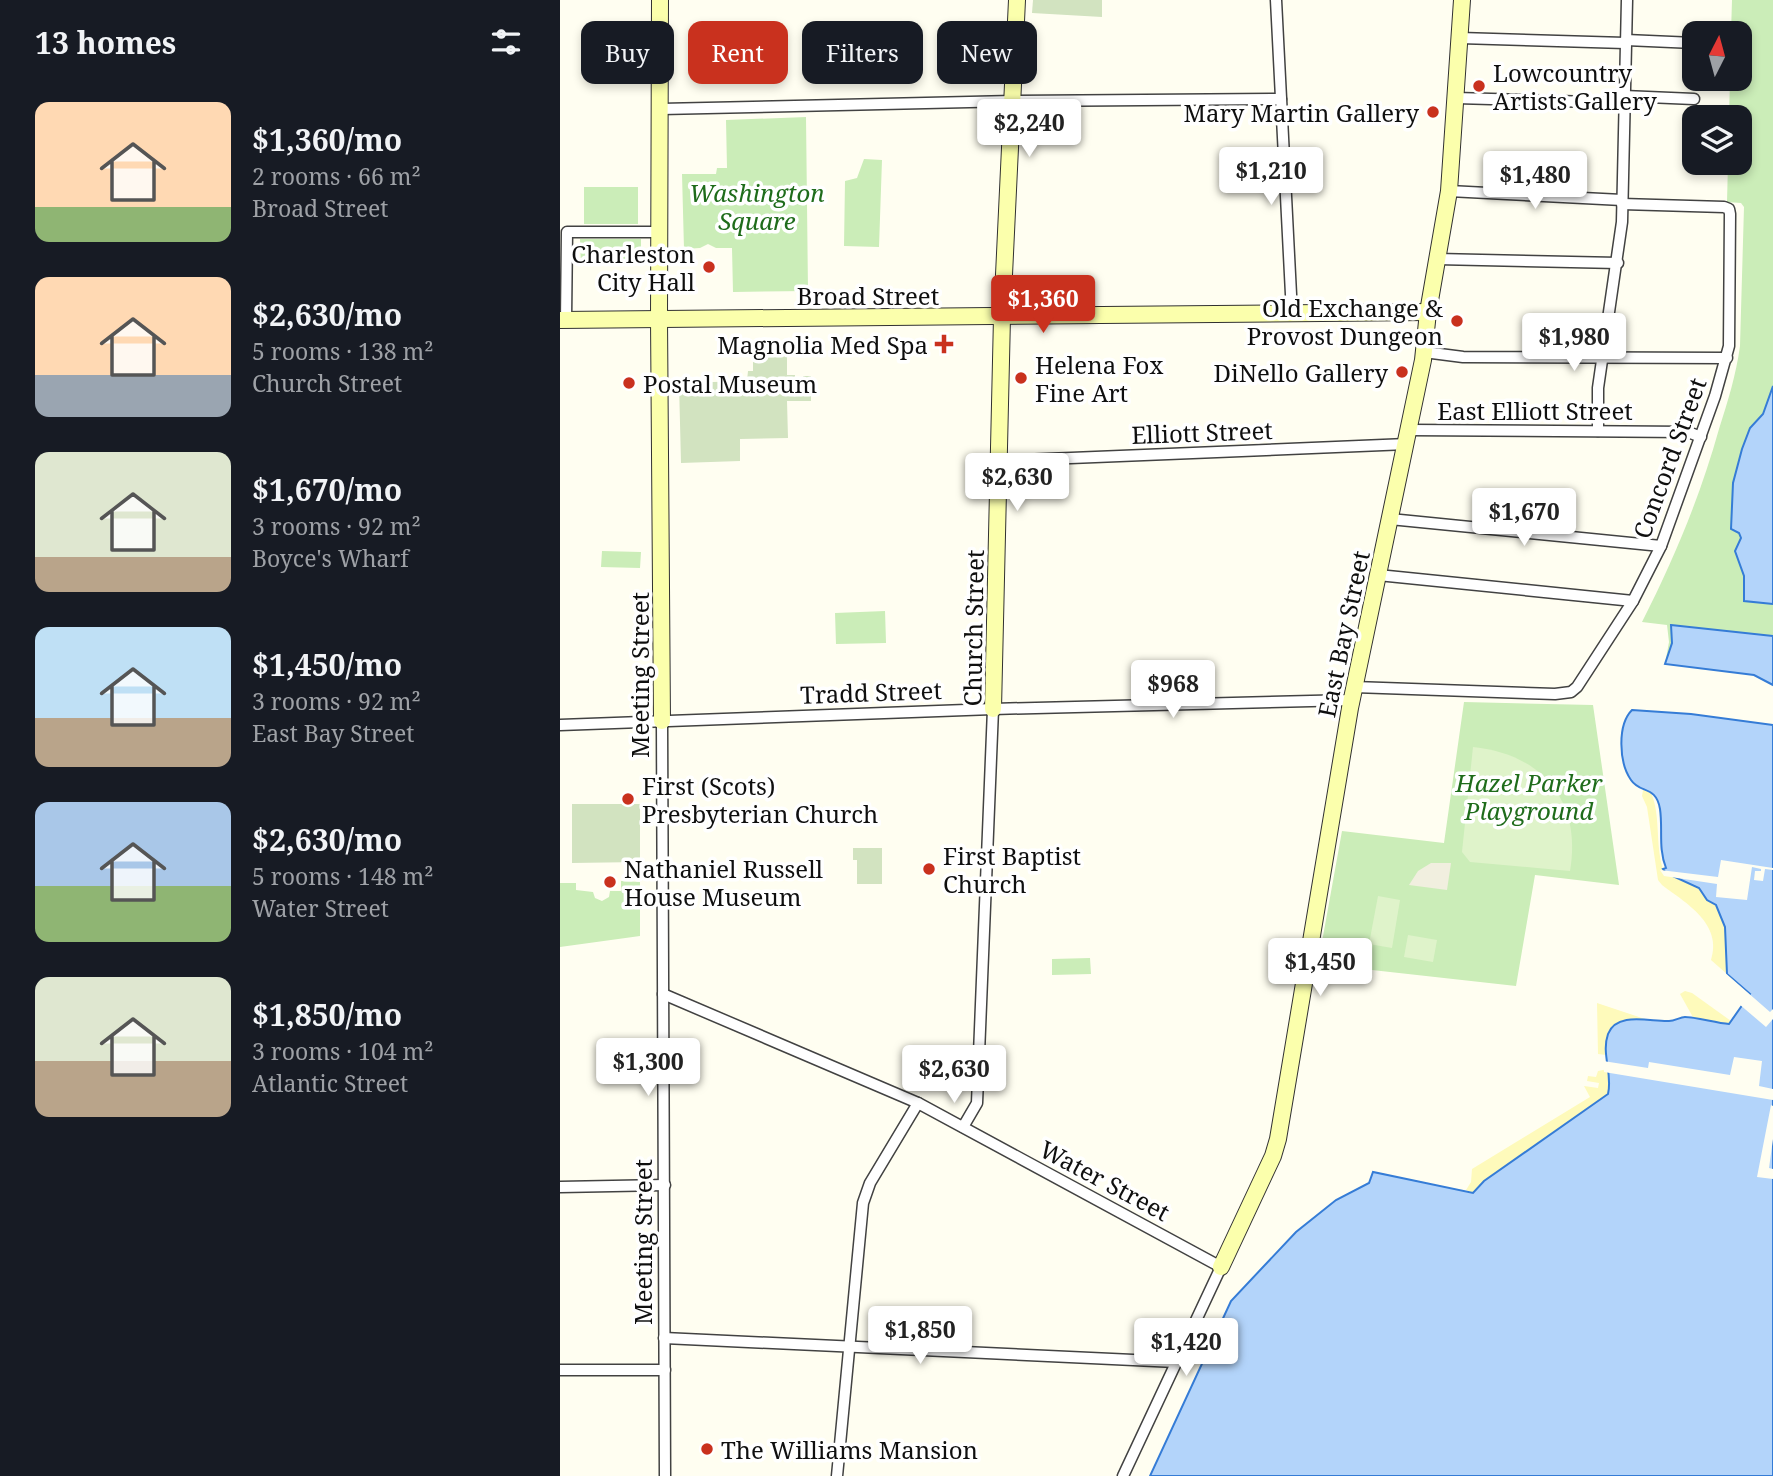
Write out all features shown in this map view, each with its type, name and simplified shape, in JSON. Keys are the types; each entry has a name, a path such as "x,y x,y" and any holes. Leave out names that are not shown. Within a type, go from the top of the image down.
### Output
{"street":[{"name":"Meeting Street","path":"660,0 665,1476"},
{"name":"Church Street","path":"963,1128 977,1104 993,709 1002,317 1017,0"},
{"path":"1276,0 1292,314"},
{"name":"East Bay Street","path":"1221,1267 1273,1156 1278,1139 1353,693 1424,352 1428,312 1449,191 1462,0"},
{"path":"1598,431 1598,397 1618,263 1627,0"},
{"path":"1460,38 1682,43"},
{"path":"1455,98 1694,99"},
{"path":"661,110 1013,101 1281,99"},
{"path":"1449,191 1622,202"},
{"name":"Concord Street","path":"1565,693 1577,687 1633,601 1661,546 1727,358 1728,209 1622,202"},
{"path":"563,320 567,232 660,232"},
{"path":"1437,259 1618,263"},
{"name":"Broad Street","path":"563,320 1428,312"},
{"path":"1424,352 1463,357 1727,358"},
{"name":"East Elliott Street","path":"1408,437 1598,431 1688,432 1701,437"},
{"name":"Elliott Street","path":"1000,461 1408,437"},
{"path":"1390,519 1661,546"},
{"path":"1378,575 1633,601"},
{"name":"Tradd Street","path":"560,724 1353,693 1565,693"},
{"name":"Water Street","path":"663,994 918,1103 1221,1267"},
{"path":"837,1476 865,1194 918,1103"},
{"path":"560,1186 665,1185"},
{"path":"1123,1476 1221,1267"},
{"path":"664,1338 1176,1362"},
{"path":"560,1370 665,1370"}],"green space":[{"path":"1033,0 1102,0 1102,17 1032,13"},
{"path":"1732,0 1773,0 1773,636 1737,632 1737,673 1665,664 1669,642 1667,625 1642,622 1695,503 1731,388 1740,346 1744,207 1741,203 1727,202 1728,175 1752,175 1752,105 1729,105 1730,91 1752,91 1752,21 1731,21"},
{"name":"Washington Square","path":"806,117 808,291 733,292 732,248 716,248 708,244 700,248 684,249 682,174 716,174 717,168 727,168 726,120"},
{"path":"864,159 882,160 879,247 844,246 845,181 857,178"},
{"path":"584,187 638,187 638,224 584,224"},
{"path":"580,239 641,239 641,263 581,264"},
{"path":"747,343 787,343 787,375 795,375 795,384 803,382 803,376 811,376 811,401 787,401 788,438 740,439 740,461 681,463 679,383 747,381 748,371 753,371 753,352 748,351"},
{"path":"602,551 641,552 640,568 601,567"},
{"path":"885,611 886,643 836,644 835,613"},
{"name":"Hazel Parker Playground","path":"1464,702 1593,705 1619,885 1535,875 1516,986 1318,964 1342,831 1444,843"},
{"path":"1473,747 1497,751 1519,759 1552,785 1563,803 1570,823 1570,871 1470,862 1462,852"},
{"path":"572,804 640,804 640,862 572,863"},
{"path":"853,848 882,848 882,884 857,884 857,860 853,860"},
{"path":"621,881 640,882 640,936 560,947 560,883 576,883 576,890 593,892 595,898 602,901 609,897 610,891 621,891"},
{"path":"1378,896 1400,900 1392,948 1369,944"},
{"path":"1408,935 1437,940 1433,962 1404,957"},
{"path":"1090,958 1091,974 1052,975 1052,959"}],"sand":[{"path":"1643,790 1651,793 1654,802 1663,869 1699,888 1707,900 1716,905 1725,927 1727,974 1711,960 1712,936 1707,925 1691,907 1658,880"},
{"path":"1685,991 1692,993 1731,1021 1729,1024 1694,1019 1680,994"},
{"path":"1597,1003 1648,1020 1635,1019 1609,1033 1606,1055 1598,1054"},
{"path":"1608,1069 1611,1082 1608,1094 1484,1181 1473,1193 1466,1190 1471,1182 1472,1169 1590,1097 1584,1086 1598,1088 1599,1083 1587,1081 1588,1076 1596,1077 1598,1071"}],"shaded area":[{"path":"1431,863 1451,863 1447,890 1409,885 1418,871"}],"water":[{"path":"1773,386 1773,604 1744,601 1744,576 1735,551 1741,538 1739,533 1731,529 1733,483 1742,449 1750,428 1763,414"},
{"path":"1671,625 1773,636 1773,685 1754,675 1665,664 1672,643"},
{"path":"1632,710 1691,714 1773,725 1773,1476 1150,1476 1231,1301 1296,1232 1336,1200 1369,1183 1373,1172 1473,1193 1484,1181 1608,1094 1606,1042 1612,1027 1627,1020 1669,1021 1685,1017 1729,1024 1750,994 1727,974 1725,927 1716,905 1707,900 1699,888 1666,873 1663,869 1666,868 1662,853 1658,801 1655,796 1631,780 1622,754 1624,725"}],"pier":[{"path":"1721,860 1773,870 1765,869 1763,881 1754,880 1755,871 1761,869 1752,867 1747,900 1716,897 1717,884 1664,876 1660,870 1718,877"},
{"path":"1723,971 1770,1012 1773,1009 1773,1019 1766,1027 1739,1004 1745,995 1724,977"},
{"path":"1734,1057 1762,1061 1759,1086 1773,1089 1773,1100 1604,1072 1603,1061 1648,1068 1649,1062 1730,1075"},
{"path":"1771,1105 1773,1139 1769,1168 1773,1169 1773,1179 1757,1177"}],"place":[{"name":"Lowcountry Artists Gallery","path":"1479,86"},
{"name":"Mary Martin Gallery","path":"1433,112"},
{"name":"Charleston City Hall","path":"709,267"},
{"name":"Old Exchange & Provost Dungeon","path":"1457,321"},
{"name":"Magnolia Med Spa","path":"944,344"},
{"name":"DiNello Gallery","path":"1402,372"},
{"name":"Helena Fox Fine Art","path":"1021,378"},
{"name":"Postal Museum","path":"629,383"},
{"name":"First (Scots) Presbyterian Church","path":"628,799"},
{"name":"First Baptist Church","path":"929,869"},
{"name":"Nathaniel Russell House Museum","path":"610,882"},
{"name":"The Williams Mansion","path":"707,1449"}]}
